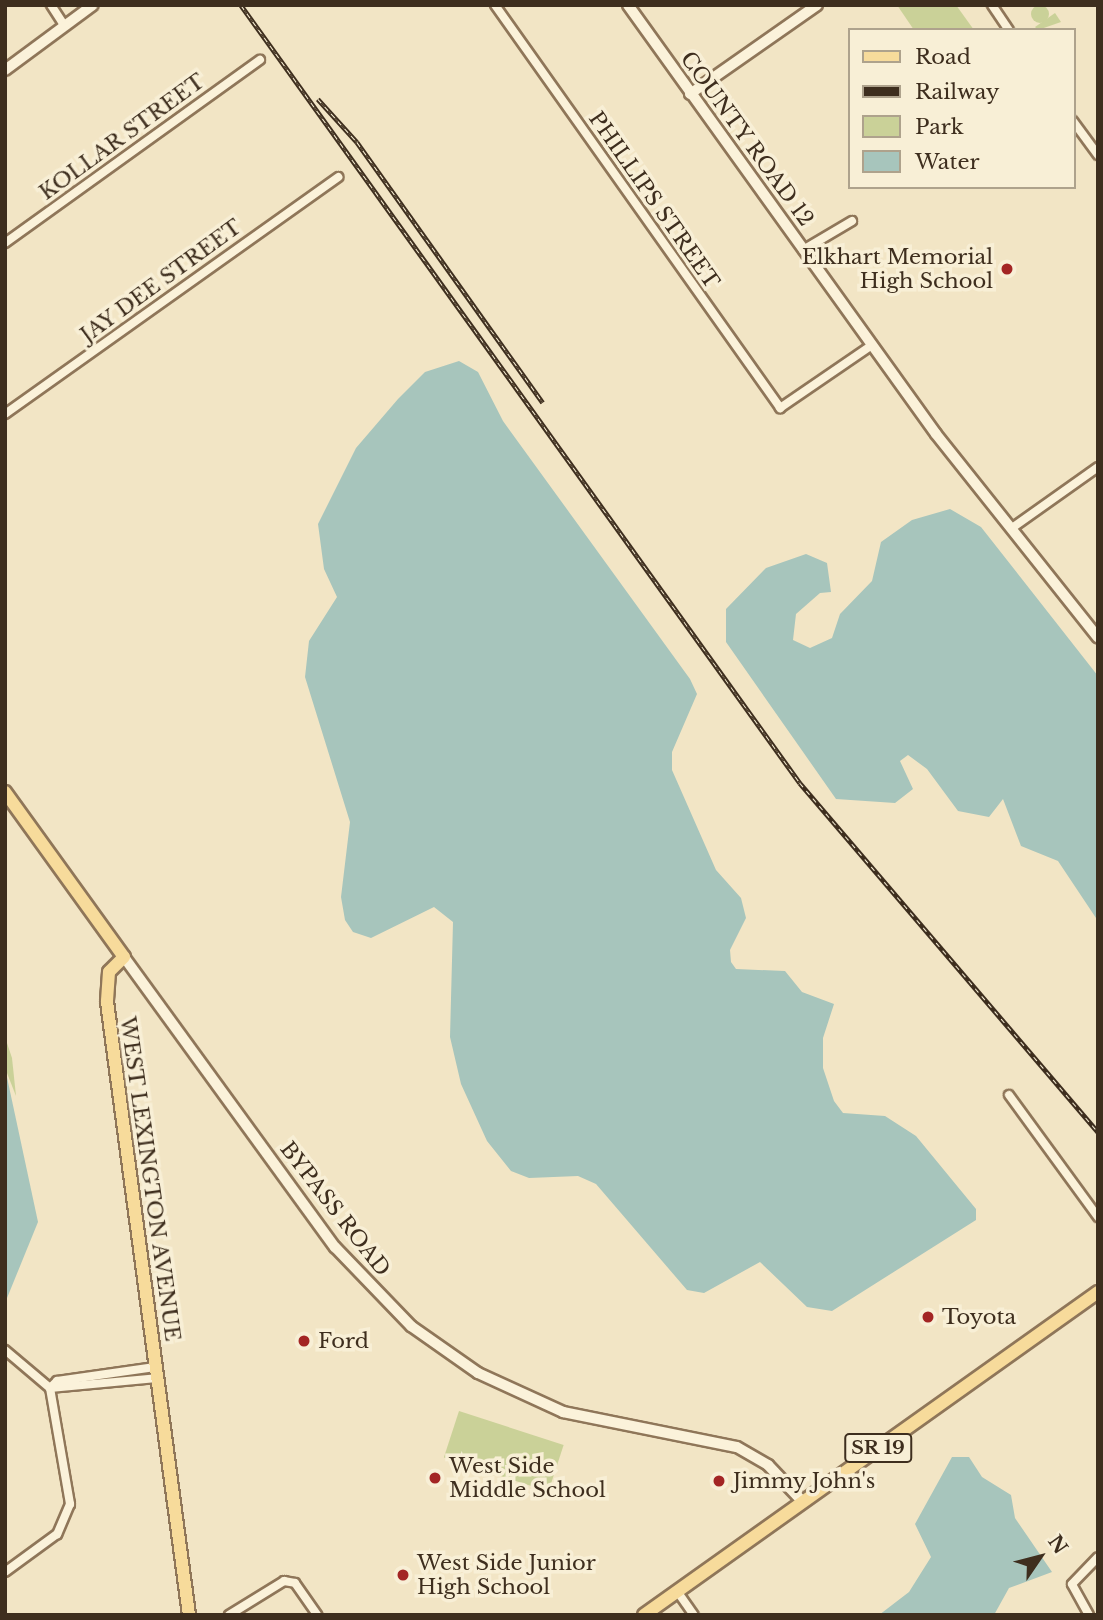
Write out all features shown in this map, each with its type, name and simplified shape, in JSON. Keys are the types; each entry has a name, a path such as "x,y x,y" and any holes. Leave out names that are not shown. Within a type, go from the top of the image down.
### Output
{"main road":[{"name":"COUNTY ROAD 12","path":"628,5 872,345 1098,638"},
{"path":"5,792 124,957"},
{"name":"WEST LEXINGTON AVENUE","path":"124,957 105,987 189,1615"},
{"name":"BYPASS ROAD","path":"124,957 335,1247 411,1326 478,1373 563,1412 737,1447 768,1465 803,1502"},
{"name":"SR 19","path":"644,1615 1098,1292"}],"street":[{"path":"51,5 64,25"},
{"path":"5,70 93,5"},
{"name":"PHILLIPS STREET","path":"495,5 780,408 872,345"},
{"path":"690,94 816,5"},
{"path":"992,5 1008,28"},
{"name":"KOLLAR STREET","path":"5,243 260,60"},
{"path":"1075,124 1098,155"},
{"name":"JAY DEE STREET","path":"5,414 338,177"},
{"path":"803,250 852,221"},
{"path":"1012,528 1098,467"},
{"path":"1009,1095 1098,1217"},
{"path":"5,1350 50,1388 70,1504 57,1534 5,1572"},
{"path":"50,1388 57,1381 156,1373"},
{"path":"1088,1615 1080,1603 1074,1577 1098,1557"},
{"path":"229,1615 284,1581 295,1583 317,1615"},
{"path":"677,1591 694,1615"}],"green space":[{"path":"897,5 956,5 973,28 913,28"},
{"path":"1040,5 1046,8 1049,14 1046,20 1040,23 1034,20 1031,14 1034,8"},
{"path":"1055,13 1061,22 1044,28 1035,27"},
{"path":"5,1037 12,1058 16,1096 5,1068"},
{"path":"459,1411 564,1445 548,1492 444,1458"}],"water":[{"path":"459,361 478,372 503,421 690,679 697,694 672,752 672,770 716,870 741,898 746,918 730,950 731,962 736,969 785,971 802,992 834,1004 823,1038 823,1068 834,1101 843,1113 885,1116 916,1136 976,1209 976,1220 832,1311 807,1307 760,1262 704,1293 687,1290 596,1184 578,1176 529,1178 511,1171 487,1141 461,1084 450,1037 453,922 434,907 371,938 353,932 345,920 341,897 350,822 305,677 309,641 337,597 324,569 318,524 356,448 398,399 425,372"},
{"path":"950,509 981,527 1098,676 1098,921 1058,861 1021,846 1003,799 989,817 958,811 927,769 908,755 900,761 913,789 895,803 836,799 726,642 726,609 766,568 806,554 827,563 831,592 820,593 796,614 793,640 810,648 832,638 840,614 872,581 881,542 912,520"},
{"path":"5,1068 38,1222 5,1303"},
{"path":"952,1457 969,1457 982,1477 1011,1495 1015,1518 1052,1572 1009,1588 994,1615 879,1615 909,1592 931,1557 915,1524"}],"railway":[{"path":"241,5 800,783 1098,1132"},
{"path":"318,99 357,142 543,403"}],"place":[{"name":"Elkhart Memorial High School","path":"1007,269"},
{"name":"Toyota","path":"928,1317"},
{"name":"Ford","path":"304,1341"},
{"name":"West Side Middle School","path":"435,1478"},
{"name":"Jimmy John's","path":"719,1481"},
{"name":"West Side Junior High School","path":"403,1575"}]}
